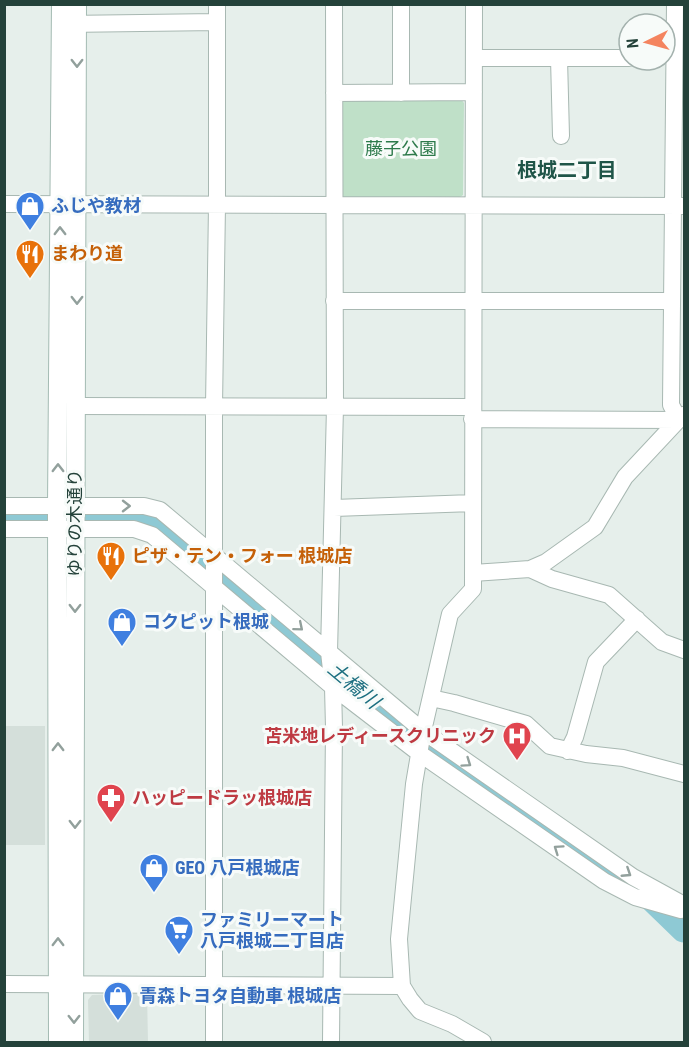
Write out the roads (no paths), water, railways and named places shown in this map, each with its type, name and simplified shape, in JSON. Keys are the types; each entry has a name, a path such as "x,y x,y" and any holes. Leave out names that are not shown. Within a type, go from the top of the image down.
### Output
{"street":[{"name":"ゆりの木通り","path":"58,1042 66,984 70,529 69,24 61,4"},
{"name":"ゆりの木通り","path":"69,24 77,4"},
{"path":"214,1042 214,406 217,4"},
{"path":"331,1042 333,687 329,652 335,407 334,4"},
{"path":"401,4 401,93"},
{"path":"474,4 473,589 450,614 423,731 399,939 402,986 420,1011 452,1024 483,1042"},
{"path":"69,24 217,22"},
{"path":"474,58 617,57"},
{"path":"559,58 561,136"},
{"path":"670,72 678,206 671,300 671,405 682,417"},
{"path":"334,93 474,92"},
{"path":"4,204 678,206"},
{"name":"ゆりの木通り","path":"69,204 76,406 69,506"},
{"path":"334,301 671,300"},
{"path":"76,406 335,407 472,413 682,417"},
{"path":"473,573 530,570 546,562 595,528 625,477 682,417"},
{"path":"334,508 473,503"},
{"path":"4,506 144,506 160,510 423,731 633,877 684,905"},
{"path":"4,529 134,529 152,535 333,687 419,753 604,881 636,897 684,910"},
{"path":"530,570 552,579 609,595 662,642 684,650"},
{"path":"568,750 575,737 596,662 637,619"},
{"path":"430,698 526,724 550,746 623,758 684,774"},
{"path":"4,984 402,986"},
{"name":"ゆりの木通り","path":"66,984 74,1042"}],"waterway":[{"name":"土橋川","path":"4,516 149,514 445,762 577,851 652,898 684,929"}],"place":[{"name":"ふじや教材","path":"30,232"},
{"name":"まわり道","path":"30,280"},
{"name":"ピザ・テン・フォー 根城店","path":"111,582"},
{"name":"コクピット根城","path":"122,648"},
{"name":"苫米地レディースクリニック","path":"517,762"},
{"name":"ハッピードラッ根城店","path":"111,824"},
{"name":"GEO 八戸根城店","path":"154,894"},
{"name":"ファミリーマート 八戸根城二丁目店","path":"179,956"},
{"name":"青森トヨタ自動車 根城店","path":"118,1022"}],"district":[{"name":"根城二丁目","path":"567,170"}],"park label":[{"name":"藤子公園","path":"401,149"}]}
